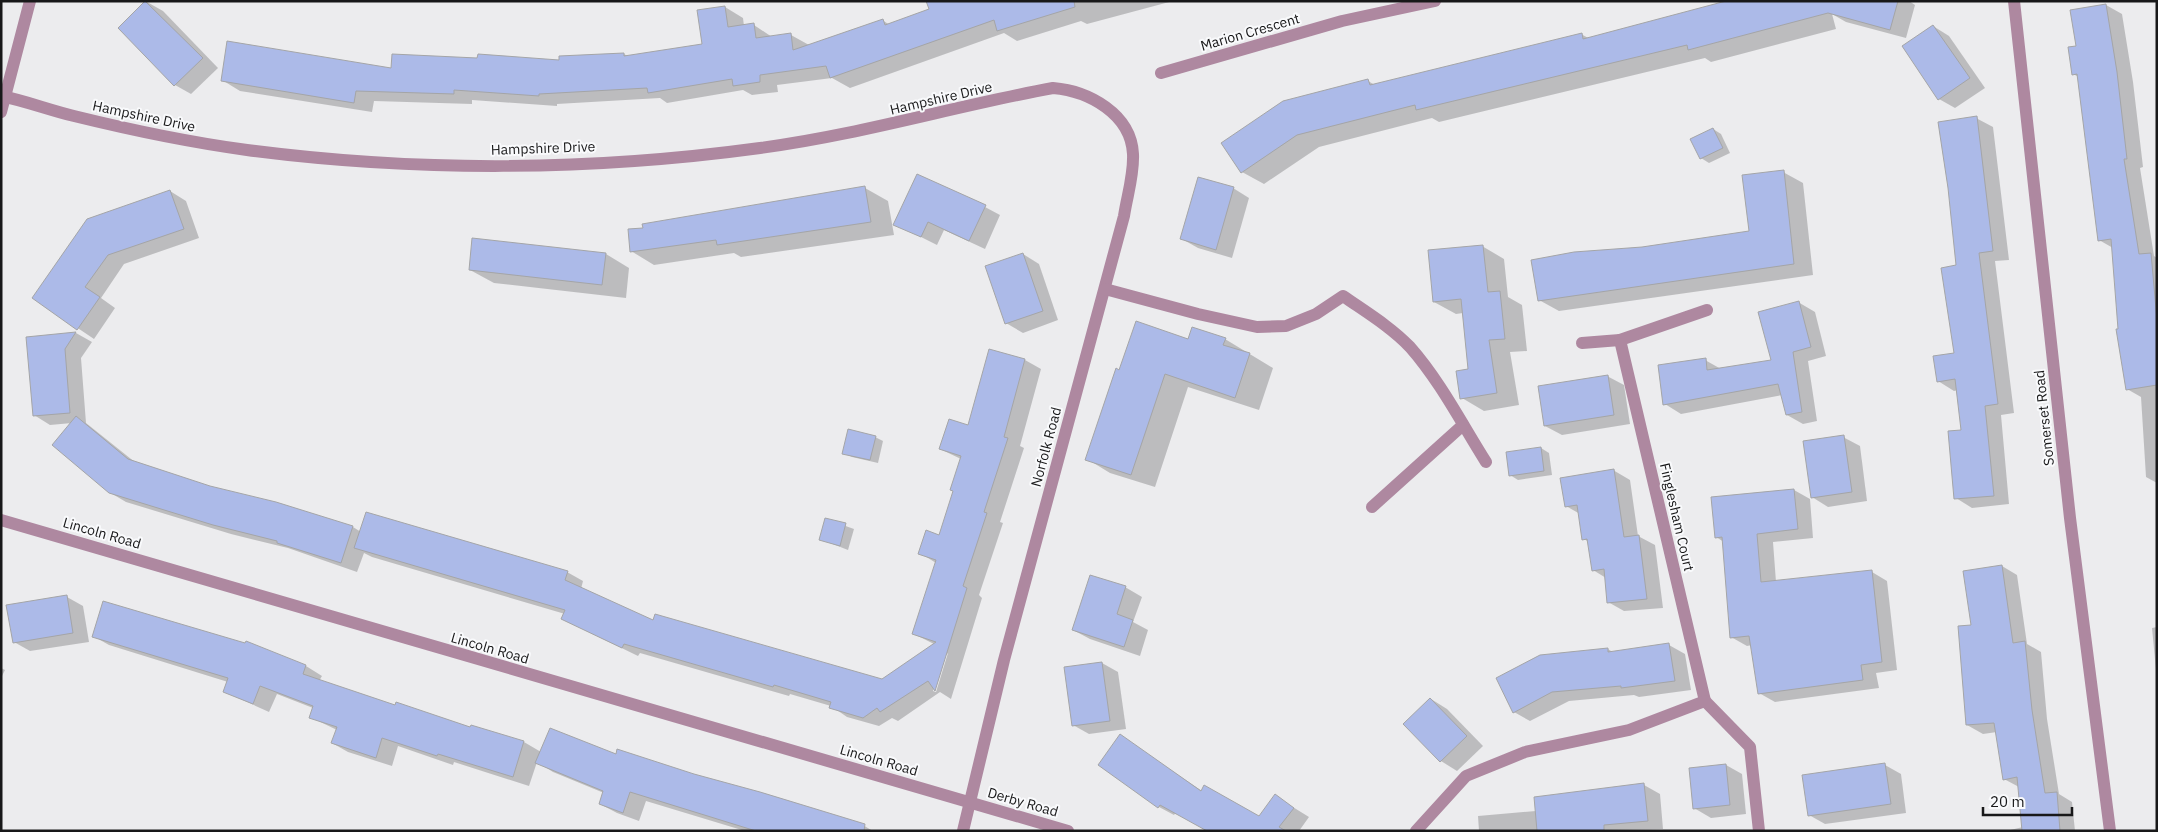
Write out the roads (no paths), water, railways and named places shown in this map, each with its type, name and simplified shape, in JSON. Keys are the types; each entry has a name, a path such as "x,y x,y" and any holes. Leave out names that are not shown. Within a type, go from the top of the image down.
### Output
{"street":[{"path":"1,112 3,96 30,1"},
{"name":"Marion Crescent","path":"1160,73 1342,21 1435,1"},
{"name":"Somerset Road","path":"2014,1 2070,518 2110,831"},
{"name":"Hampshire Drive","path":"3,96 151,134 248,150 311,157 489,166 649,160 760,148 879,128 1053,88 1080,92"},
{"name":"Norfolk Road","path":"963,831 1004,660 1124,216 1133,155 1128,133 1117,117 1103,105 1080,92"},
{"path":"1104,288 1198,314 1257,327 1286,326 1316,314 1343,296 1390,328 1410,347 1429,371 1486,462"},
{"path":"1582,342 1620,340 1707,310"},
{"name":"Finglesham Court","path":"1620,340 1705,701"},
{"path":"1372,507 1463,425"},
{"name":"Lincoln Road","path":"1,520 971,803"},
{"path":"1416,831 1466,776 1524,752 1629,730 1705,701 1750,747 1759,831"},
{"name":"Derby Road","path":"971,803 1068,831"}]}
